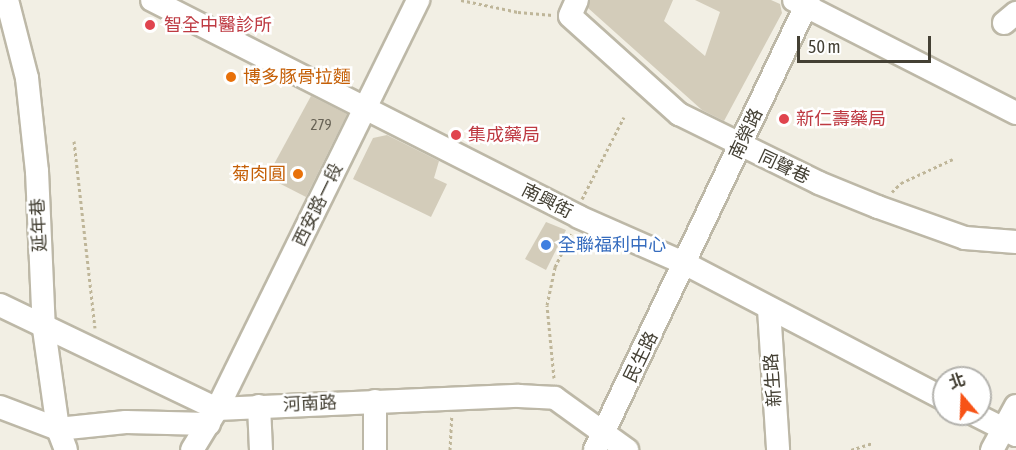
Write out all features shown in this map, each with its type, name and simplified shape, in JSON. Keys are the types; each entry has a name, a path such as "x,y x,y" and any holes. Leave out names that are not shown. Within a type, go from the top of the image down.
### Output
{"street":[{"name":"延年巷","path":"7,0 27,78 37,171 44,329 58,429 66,450"},
{"name":"南興街","path":"152,0 576,216 686,264 932,393"},
{"name":"西安路一段","path":"192,450 213,416 418,0"},
{"path":"803,2 1016,113"},
{"name":"南榮路","path":"686,264 803,2"},
{"name":"同聲巷","path":"573,8 679,114 740,146 879,207 965,238 1016,242"},
{"name":"民生路","path":"600,441 686,264"},
{"name":"河南路","path":"0,305 98,354 213,416 259,406 519,396 555,398"},
{"name":"新生路","path":"769,309 778,450"},
{"path":"555,398 600,441 627,450"},
{"path":"375,401 375,450"},
{"path":"259,406 261,450"},
{"path":"992,450 1010,432 1016,406"},
{"path":"0,407 58,429 213,416"},
{"path":"992,423 1010,432"}],"path":[{"path":"461,0 518,12 573,8"},
{"path":"555,398 547,305 555,267 576,216 624,117"},
{"path":"74,141 98,354"},
{"path":"879,207 901,183 953,159"},
{"path":"450,450 453,400"},
{"path":"851,450 872,443"}],"building":[{"path":"590,0 673,0 664,21 705,56 720,12 695,0 771,0 780,4 782,13 724,121 702,110 588,8"},
{"path":"311,96 347,114 306,197 267,177"},
{"path":"387,135 439,161 434,178 447,184 431,217 353,179 373,138"},
{"name":"全聯福利中心","path":"546,222 566,230 546,270 525,259"}],"place":[{"name":"智全中醫診所","path":"150,25"},
{"name":"博多豚骨拉麵","path":"231,77"},
{"name":"新仁壽藥局","path":"784,119"},
{"name":"集成藥局","path":"456,135"},
{"name":"菊肉圓","path":"298,174"},
{"name":"全聯福利中心","path":"546,245"}]}
